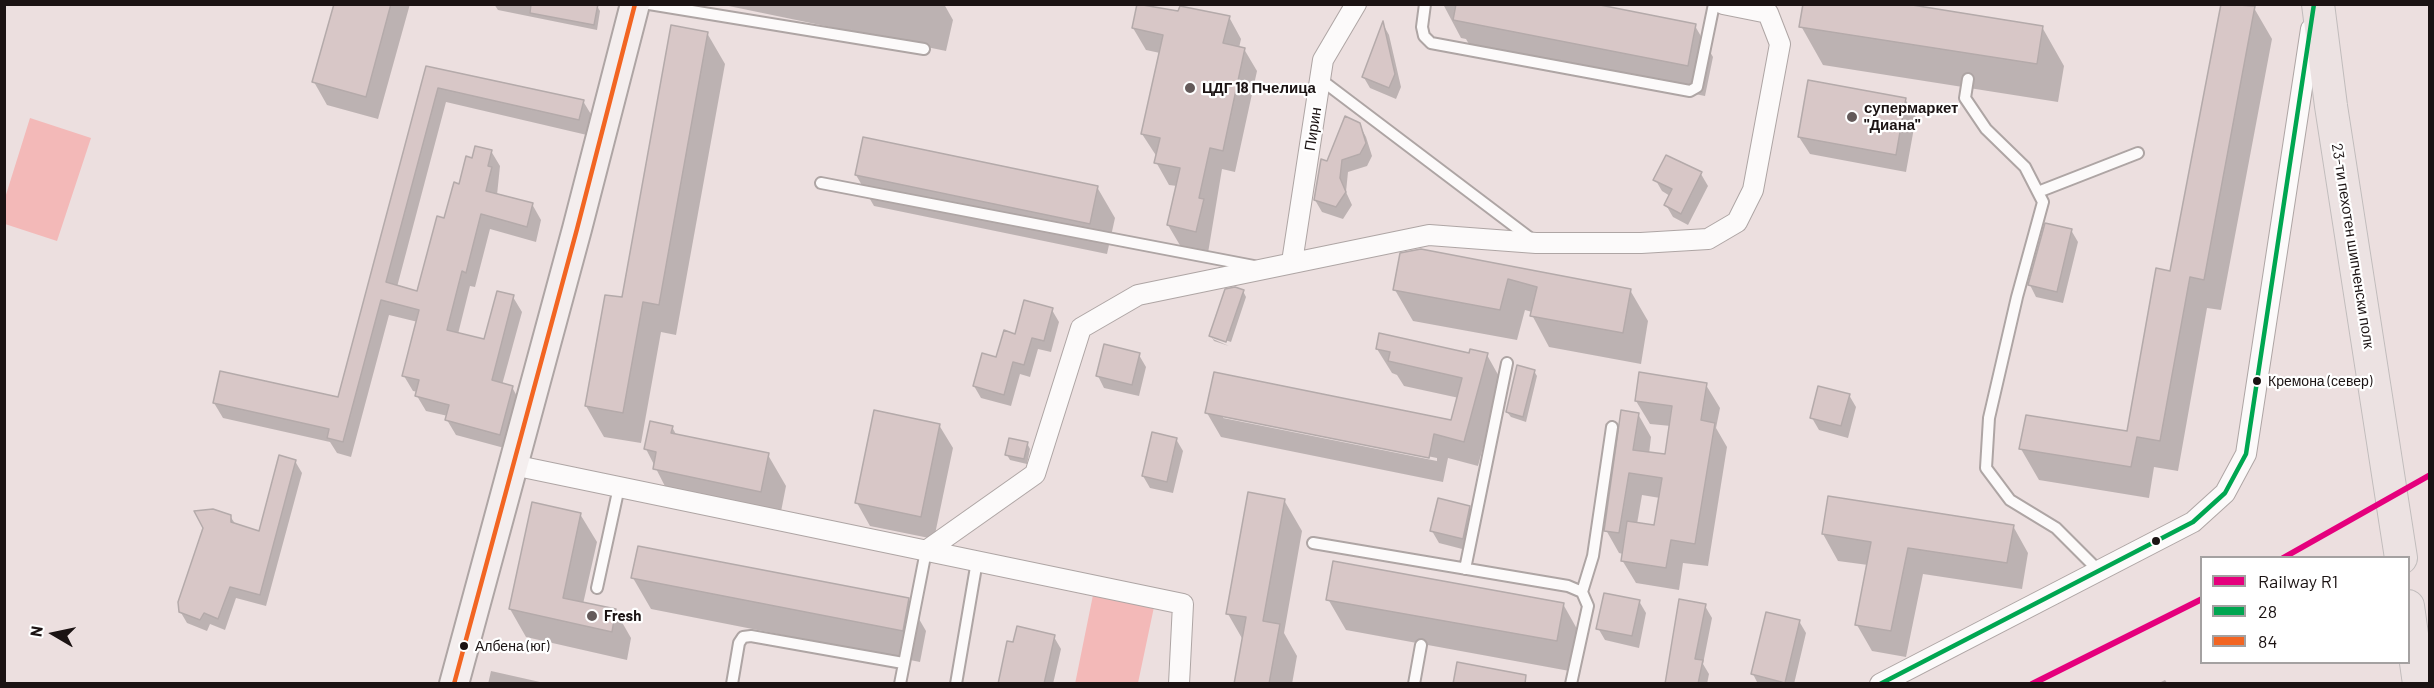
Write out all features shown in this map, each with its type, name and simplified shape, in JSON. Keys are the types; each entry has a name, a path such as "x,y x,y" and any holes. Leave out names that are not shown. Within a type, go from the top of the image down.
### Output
{"main road":[{"name":"23-ти пехотен шипченски полк","path":"2316,4 2401,556"},
{"path":"2410,614 2419,684"}],"street":[{"path":"454,684 635,4"},
{"name":"Пирин","path":"1292,262 1323,60 1356,4"},
{"path":"926,551 1035,474 1081,328 1138,295 1429,235 1536,243 1641,243 1708,239 1737,222 1753,190 1780,44 1768,13 1723,4"},
{"path":"1880,684 2193,522 2225,493 2246,454 2316,4"},
{"path":"513,465 1183,604 1179,684"}],"lane":[{"path":"649,4 924,49"},
{"path":"1425,4 1422,27 1424,36 1431,43 1690,91 1697,87 1714,4"},
{"path":"1320,79 1536,243"},
{"path":"1968,79 1965,98 1986,129 2025,167 2043,202 2017,297 1989,418 1986,468 2010,500 2056,528 2099,571"},
{"path":"2038,192 2138,153"},
{"path":"821,183 1265,268"},
{"path":"1465,569 1507,363"},
{"path":"1571,684 1588,606 1582,592 1593,556 1612,427"},
{"path":"597,588 619,487"},
{"path":"1313,543 1568,586 1582,592"},
{"path":"900,684 926,551"},
{"path":"956,684 977,561"},
{"path":"732,684 739,644 743,637 751,636 903,663"},
{"path":"1414,684 1421,645"}],"shaded area":[{"path":"30,118 91,138 57,241 5,224 5,198"},
{"path":"1093,595 1154,607 1138,683 1075,684"}],"building":[{"path":"334,4 391,4 366,97 312,82"},
{"path":"531,4 598,4 594,25 530,13"},
{"path":"1137,4 1178,11 1180,6 1230,16 1223,43 1245,48 1223,151 1210,148 1199,198 1204,199 1196,232 1167,225 1180,168 1154,163 1160,138 1141,134 1163,35 1132,28"},
{"path":"1456,4 1595,4 1696,24 1688,66 1453,20"},
{"path":"1803,4 1906,4 2043,26 2037,64 1799,27"},
{"path":"2221,4 2255,6 2204,280 2190,277 2160,441 2137,437 2131,467 2019,449 2026,415 2127,431 2156,268 2170,271"},
{"path":"1383,21 1395,74 1389,88 1362,77"},
{"path":"671,25 708,32 659,305 643,302 623,413 585,406 605,295 622,297"},
{"path":"426,66 584,100 579,120 438,88 386,282 417,291 437,216 444,218 454,182 459,184 466,156 472,158 475,146 492,150 488,166 492,167 486,191 533,203 527,227 481,214 466,273 462,271 447,330 484,339 497,291 514,295 492,380 513,386 500,435 445,420 449,405 415,396 419,380 402,376 419,310 381,300 343,442 327,438 329,429 213,403 220,371 338,397"},
{"name":"супермаркет \"Диана\"","path":"1808,80 1906,98 1896,155 1798,137"},
{"path":"1345,116 1360,123 1366,143 1360,154 1342,160 1340,178 1346,192 1336,207 1314,200 1321,159 1327,161"},
{"path":"863,137 1098,186 1090,224 855,175"},
{"path":"1666,155 1702,172 1681,214 1664,205 1672,189 1653,180"},
{"path":"2045,223 2072,229 2057,292 2028,285"},
{"path":"1421,249 1631,289 1623,333 1530,316 1537,287 1508,279 1500,310 1393,290 1400,253"},
{"path":"1235,287 1244,290 1226,342 1209,336 1225,289"},
{"path":"1024,300 1053,308 1044,341 1032,338 1024,365 1013,362 1004,395 973,386 982,353 996,357 1004,330 1015,334"},
{"path":"1379,333 1469,353 1470,349 1488,353 1464,442 1434,434 1429,458 1205,413 1214,372 1451,420 1462,378 1388,361 1390,352 1376,349"},
{"path":"1104,344 1140,353 1132,385 1096,376"},
{"path":"1517,365 1535,370 1523,417 1506,412"},
{"path":"1639,372 1707,383 1701,420 1715,423 1695,544 1671,540 1666,568 1621,561 1627,521 1654,525 1662,478 1629,473 1619,533 1604,531 1621,410 1639,413 1633,450 1665,454 1672,406 1635,401"},
{"path":"1818,386 1850,394 1841,426 1810,418"},
{"path":"874,410 940,424 921,517 855,503"},
{"path":"650,421 673,426 671,433 769,453 761,492 653,469 656,452 644,449"},
{"path":"1152,432 1177,438 1167,482 1142,476"},
{"path":"1009,438 1028,442 1024,459 1005,455"},
{"path":"279,455 296,460 260,595 230,587 218,619 204,613 200,620 179,612 178,602 203,528 194,511 213,509 231,515 231,522 259,531"},
{"path":"1248,492 1285,499 1263,621 1280,624 1269,684 1234,684 1246,617 1226,614"},
{"path":"1828,496 2014,525 2007,563 1908,548 1891,631 1855,625 1871,542 1822,534"},
{"path":"1438,498 1470,506 1463,539 1430,531"},
{"path":"532,502 581,513 563,598 616,609 612,632 509,609"},
{"path":"638,546 909,598 903,631 631,578"},
{"path":"1333,561 1564,603 1557,641 1326,600"},
{"path":"1604,593 1640,600 1632,636 1596,629"},
{"path":"1679,599 1706,604 1695,659 1703,660 1698,684 1665,684"},
{"path":"1766,612 1800,620 1785,683 1751,674"},
{"path":"1017,626 1055,635 1044,684 998,684 1007,641 1013,642"},
{"path":"1457,662 1526,675 1525,684 1453,684"}],"rail line":[{"name":"R1","path":"2287,556 2430,475"},
{"name":"R1","path":"2032,684 2200,600"}],"transit line":[{"name":"84","path":"454,684 577,229 635,4"},
{"name":"28","path":"1880,684 2193,522 2225,493 2246,454 2314,4"}],"place":[{"name":"ЦДГ 18 Пчелица","path":"1190,88"},
{"name":"супермаркет \"Диана\"","path":"1852,117"},
{"name":"Кремона (север)","path":"2257,381"},
{"name":"Fresh","path":"592,616"},
{"name":"Албена (юг)","path":"464,646"}]}
